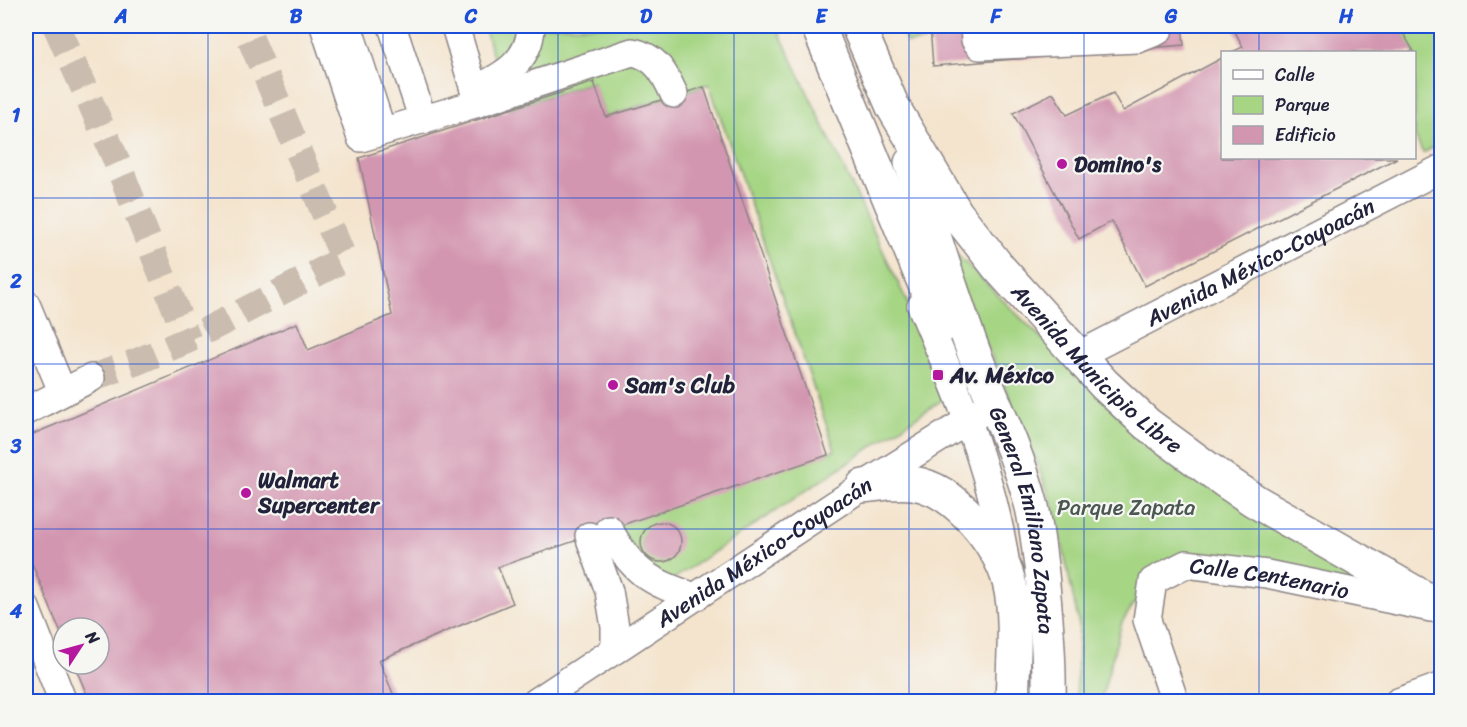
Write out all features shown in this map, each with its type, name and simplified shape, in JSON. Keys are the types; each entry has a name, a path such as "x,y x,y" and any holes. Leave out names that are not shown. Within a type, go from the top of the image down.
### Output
{"main road":[{"path":"818,26 980,412"},
{"name":"Avenida Municipio Libre","path":"858,26 893,107 956,213 976,241 1104,384 1147,424 1255,501 1442,609"},
{"name":"General Emiliano Zapata","path":"893,107 945,272 980,412 1018,504 1042,574 1048,644 1049,702"},
{"path":"863,486 896,482 915,483 947,496 972,519 985,536 1009,581"},
{"name":"General Emiliano Zapata","path":"1009,581 1013,628 1012,702"}],"street":[{"path":"324,26 361,138 382,130 423,120 476,97 632,52 642,53 653,60 664,72 674,94"},
{"path":"348,26 382,130"},
{"path":"392,26 423,120"},
{"path":"455,26 476,97"},
{"path":"476,97 519,61 529,40 531,26"},
{"path":"804,26 980,412 989,479 1000,525 1009,581"},
{"path":"974,26 975,40 980,46 1138,39 1158,31 1161,26"},
{"name":"Avenida México-Coyoacán","path":"1077,356 1442,168"},
{"path":"26,304 62,391"},
{"path":"26,409 91,378"},
{"name":"Avenida México-Coyoacán","path":"536,702 863,486 980,412"},
{"path":"615,650 615,627 599,532 619,548 637,570 661,586 695,597"},
{"name":"Calle Centenario","path":"1175,702 1147,620 1153,581 1185,564 1268,574 1442,609"},
{"path":"26,608 63,702"},
{"path":"1398,702 1442,686"}],"green space":[{"path":"484,26 776,26 951,394 669,582 656,575 617,526 835,450 709,84 606,117 593,82 508,109"},
{"path":"899,26 922,26 924,41 907,43"},
{"path":"1399,26 1441,26 1441,143 1423,153 1416,138 1416,51 1412,51"},
{"name":"Parque Zapata","path":"941,239 1120,416 1378,587 1153,575 1122,622 1101,700 1076,701 1079,625 1056,514 1032,450"}],"building":[{"path":"930,26 1182,26 1184,45 933,66"},
{"path":"1232,26 1399,26 1413,51 1234,51 1243,47"},
{"path":"1221,59 1221,159 1395,159 1145,286 1112,221 1079,239 1013,113 1053,93 1067,115 1113,93 1123,111"},
{"path":"594,82 606,117 704,87 828,455 498,567 513,603 379,660 394,696 380,702 90,702 79,676 111,676 111,616 54,616 26,549 26,437 297,323 308,350 392,315 359,158"},
{"path":"661,522 669,523 675,528 680,534 680,550 675,556 669,561 661,562 653,561 647,556 642,550 641,542 642,534 647,528 653,523"}],"tunnel":[{"path":"56,26 114,155 188,340"},
{"path":"91,378 188,340 344,259 245,26"}],"place":[{"name":"Domino's","path":"1062,164"},
{"name":"Av. México","path":"938,375"},
{"name":"Sam's Club","path":"613,385"},
{"name":"Walmart Supercenter","path":"246,493"}]}
